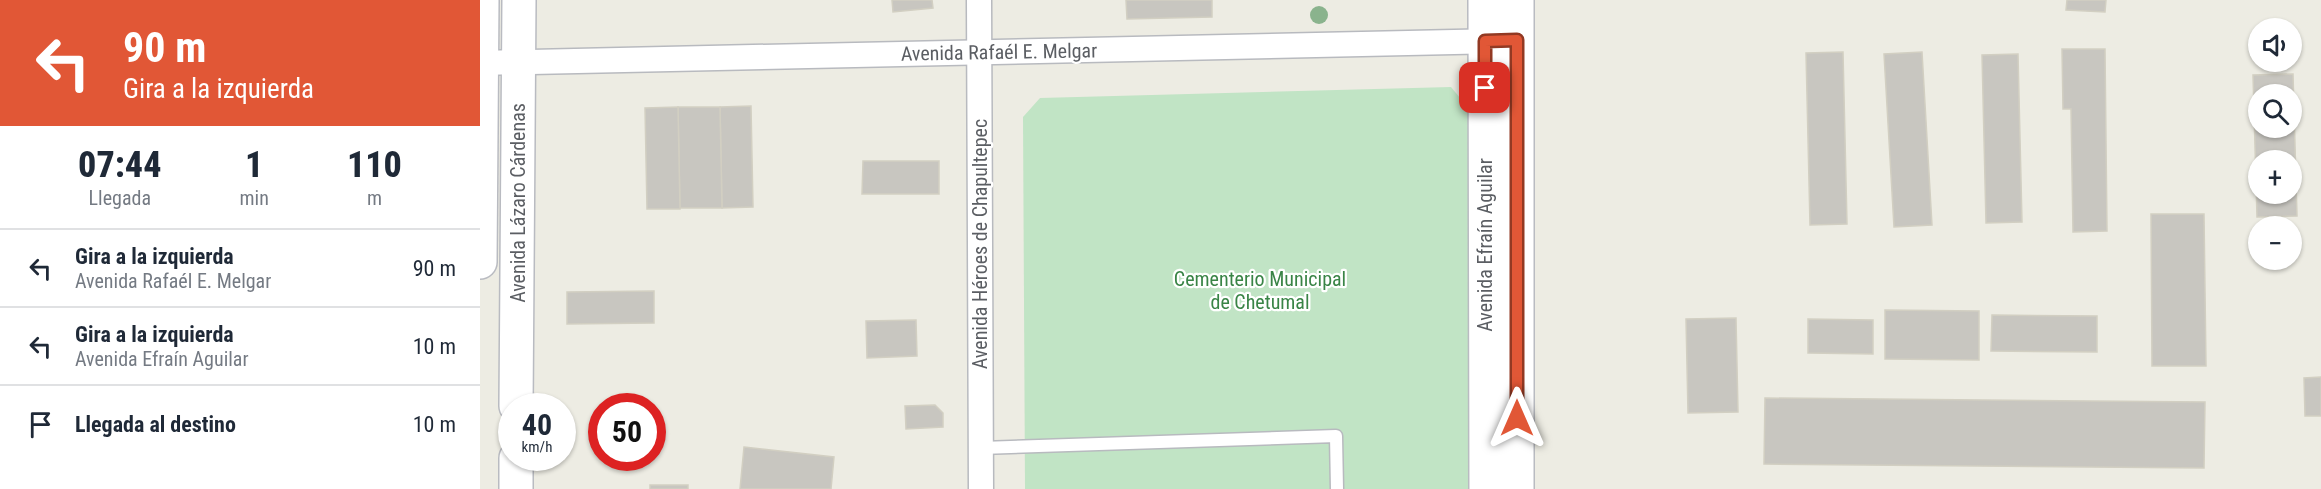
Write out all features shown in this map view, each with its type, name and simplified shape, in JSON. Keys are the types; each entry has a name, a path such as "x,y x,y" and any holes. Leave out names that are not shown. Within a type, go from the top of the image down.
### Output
{"main road":[{"name":"Avenida Lázaro Cárdenas","path":"480,262 483,0"},
{"name":"Avenida Lázaro Cárdenas","path":"516,393 519,0"},
{"name":"Avenida Efraín Aguilar","path":"1485,0 1486,489"},
{"name":"Avenida Efraín Aguilar","path":"1517,0 1517,489"},
{"path":"516,471 516,489"}],"street":[{"name":"Avenida Héroes de Chapultepec","path":"979,0 981,489"},
{"name":"Avenida Rafaél E. Melgar","path":"481,63 1517,40"}],"lane":[{"path":"981,448 1336,436 1337,489"}],"green space":[{"name":"Cementerio Municipal de Chetumal","path":"1451,87 1469,109 1470,489 1025,489 1023,117 1040,98"}],"building":[{"path":"892,0 932,0 933,8 893,12"},
{"path":"1126,0 1212,0 1212,17 1127,19"},
{"path":"2067,0 2106,0 2105,12 2066,10"},
{"path":"2062,49 2105,49 2107,231 2073,232 2071,109 2063,109"},
{"path":"1843,52 1847,224 1810,225 1806,53"},
{"path":"1922,52 1932,225 1894,227 1884,54"},
{"path":"2018,54 2022,222 1986,223 1982,55"},
{"path":"2293,74 2293,84 2253,84 2253,75"},
{"path":"751,106 753,207 722,208 720,107"},
{"path":"678,107 720,107 722,208 680,208"},
{"path":"678,107 680,209 647,209 645,108"},
{"path":"2255,138 2295,138 2295,150 2255,150"},
{"path":"863,161 939,161 939,194 862,194"},
{"path":"2257,204 2297,204 2297,216 2257,216"},
{"path":"2151,214 2204,214 2206,366 2152,366"},
{"path":"654,291 654,323 567,324 567,292"},
{"path":"1885,310 1979,311 1979,360 1885,359"},
{"path":"1992,315 2097,316 2097,352 1991,351"},
{"path":"1736,318 1738,412 1688,413 1686,319"},
{"path":"1808,319 1873,320 1873,354 1808,353"},
{"path":"916,320 917,356 867,358 866,321"},
{"path":"2321,377 2321,416 2305,416 2304,378"},
{"path":"1765,398 2205,402 2204,468 1764,464"},
{"path":"935,405 943,413 943,427 906,429 905,406"},
{"path":"744,447 834,457 831,489 740,489"},
{"path":"650,485 688,485 688,489 650,489"}],"route":[{"path":"1485,88 1485,41 1517,40 1517,418"}]}
